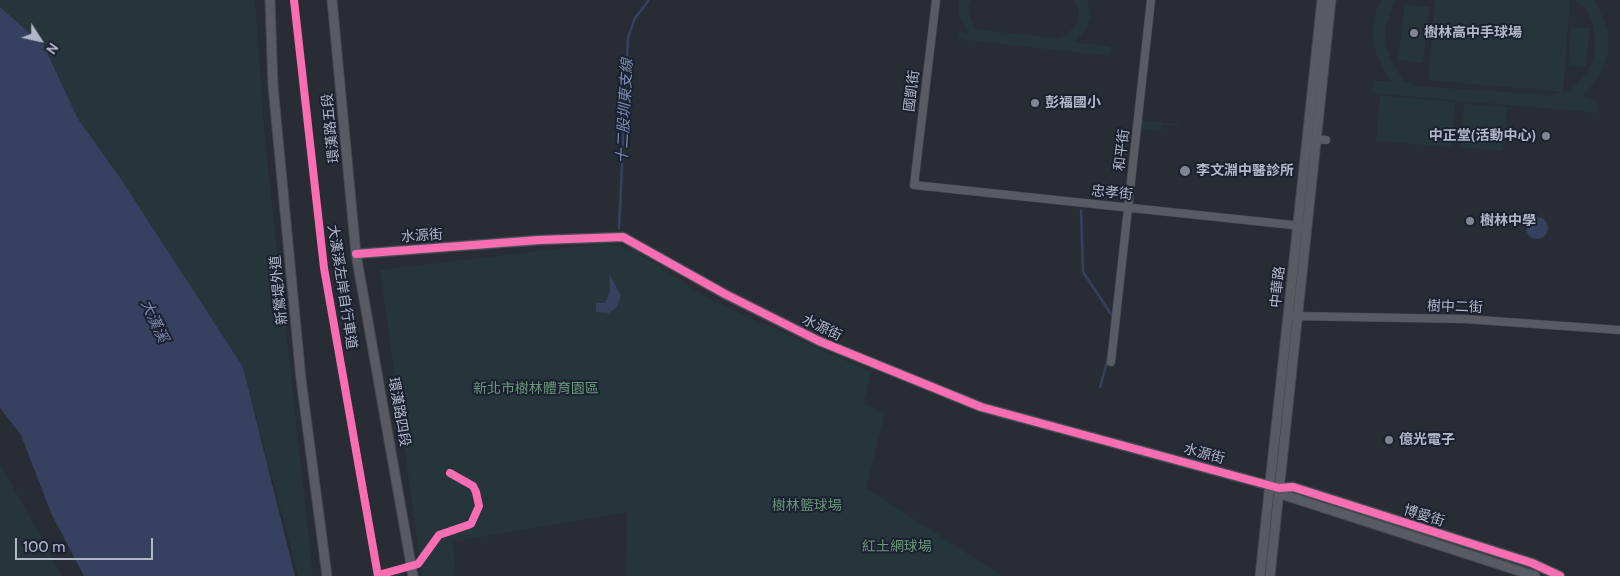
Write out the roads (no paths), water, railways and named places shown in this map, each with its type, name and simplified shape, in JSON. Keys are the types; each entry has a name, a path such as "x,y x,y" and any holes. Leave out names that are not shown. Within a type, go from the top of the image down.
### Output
{"street":[{"name":"新鶯堤外道","path":"270,0 273,86 301,379 327,576"},
{"name":"環漢路五段","path":"332,0 356,254"},
{"name":"國凱街","path":"914,185 936,0"},
{"name":"和平街","path":"1111,362 1151,0"},
{"name":"中華路","path":"1312,139 1322,0"},
{"name":"中華路","path":"1270,576 1275,487 1302,226 1331,0"},
{"path":"1312,139 1326,140"},
{"name":"忠孝街","path":"914,185 1302,226"},
{"name":"水源街","path":"356,254 539,240 623,237 725,294 819,341 981,408 1275,487"},
{"name":"環漢路四段","path":"356,254 413,576"},
{"name":"樹中二街","path":"1293,316 1465,319 1620,330"},
{"name":"中華路","path":"1260,576 1275,487"},
{"name":"博愛街","path":"1275,487 1284,495 1535,576"},
{"name":"博愛街","path":"1275,487 1293,487 1532,563 1560,576"}],"water":[{"name":"大漢溪","path":"0,7 44,46 78,119 121,179 243,367 295,576 84,576 51,513 21,435 0,408"},
{"path":"1537,217 1545,220 1548,228 1545,236 1537,239 1529,236 1526,228 1529,220"},
{"path":"609,274 621,295 617,307 609,313 596,312 596,303 605,303 610,291"}],"waterway":[{"name":"十二股圳東支線","path":"619,228 628,38 635,18 649,0"},
{"path":"1081,210 1083,272 1113,317"},
{"path":"1100,387 1108,359"}],"place":[{"name":"樹林高中手球場","path":"1414,33"},
{"name":"彭福國小","path":"1035,103"},
{"name":"中正堂(活動中心)","path":"1546,136"},
{"name":"李文淵中醫診所","path":"1185,171"},
{"name":"樹林中學","path":"1470,221"},
{"name":"億光電子","path":"1389,440"}],"park label":[{"name":"新北市樹林體育園區","path":"536,389"},
{"name":"樹林籃球場","path":"807,506"},
{"name":"紅土網球場","path":"897,547"}]}
